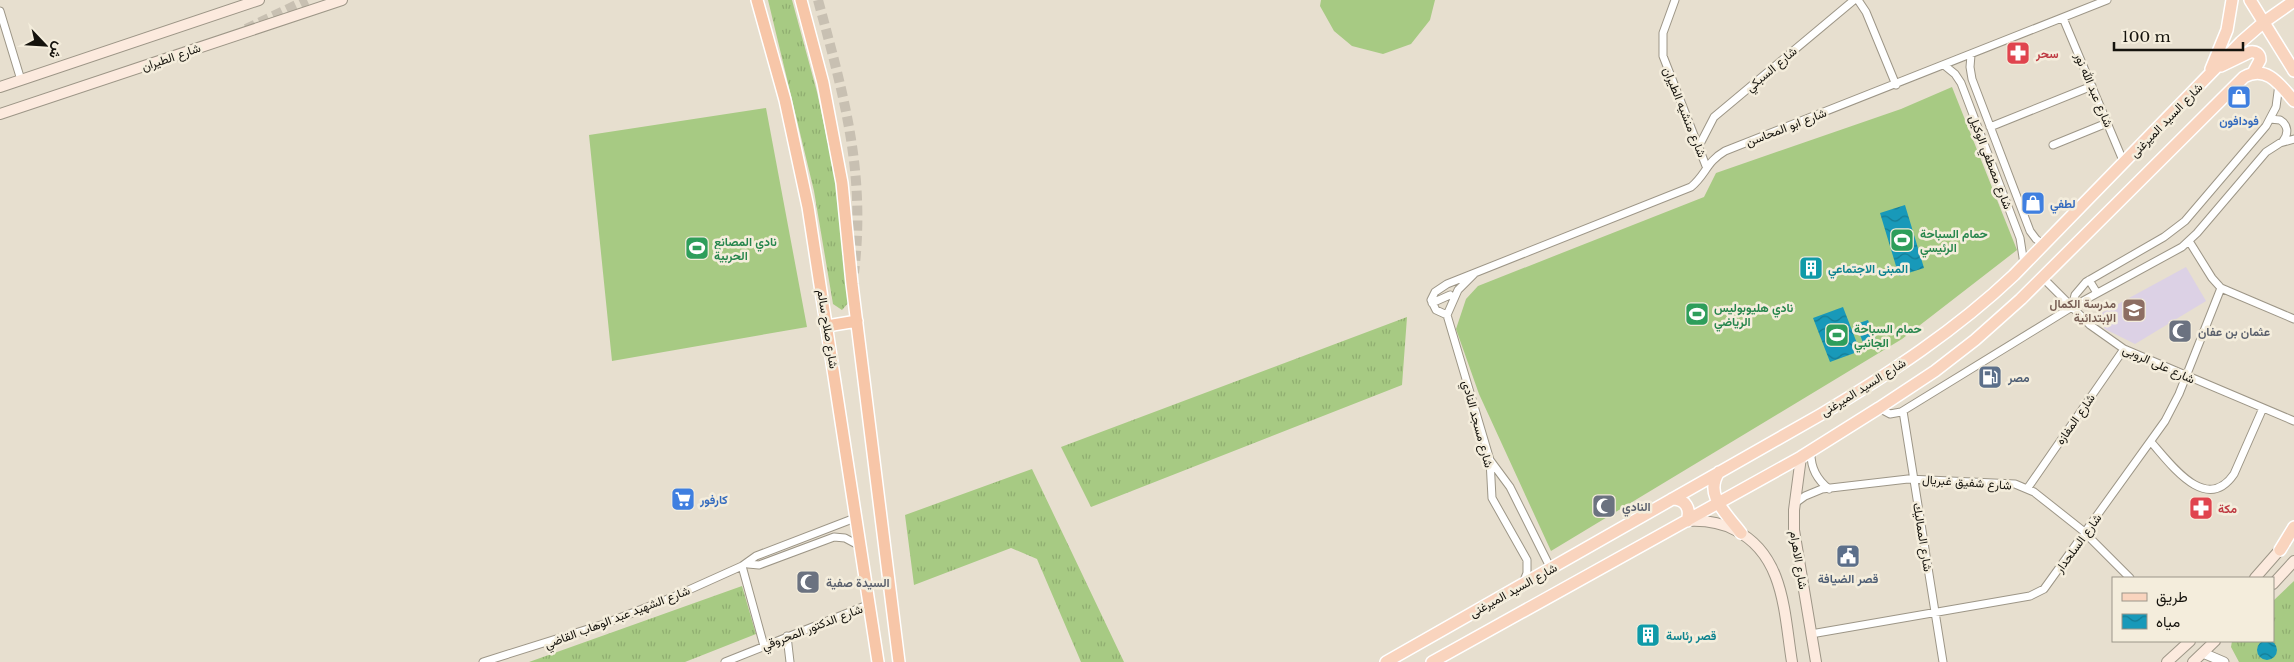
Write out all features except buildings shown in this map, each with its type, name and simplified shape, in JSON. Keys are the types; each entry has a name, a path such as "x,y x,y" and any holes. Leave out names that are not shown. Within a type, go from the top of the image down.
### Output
{"highway":[{"name":"شارع صلاح سالم","path":"757,0 799,163 827,326 878,662"},
{"path":"801,0 819,67 835,141 845,208 857,321 900,662"},
{"path":"827,326 857,321"}],"main road":[{"name":"شارع الطيران","path":"0,87 259,0"},
{"name":"شارع الطيران","path":"0,114 342,0"},
{"path":"2200,85 2214,64 2224,42 2232,0"},
{"path":"2250,0 2294,71"},
{"name":"شارع السيد الميرغنى","path":"1386,662 1830,408 1921,351 1974,311 2024,266 2236,47 2264,22 2294,1"},
{"path":"2219,66 2250,52 2255,52 2259,55 2260,60 2258,69 2253,73"},
{"path":"2253,73 2268,75 2294,101"},
{"name":"شارع السيد الميرغنى","path":"1432,662 1668,529 1686,521 1801,457 1935,371 1975,340 2043,278 2236,84 2253,73"},
{"name":"شارع الاهرام","path":"1801,457 1794,504 1794,530 1816,662"},
{"path":"1719,472 1713,487 1718,503 1741,533"},
{"path":"1672,498 1682,500 1687,505 1689,515 1686,521"},
{"name":"شارع الاهرام","path":"1686,521 1715,522 1741,533 1763,551 1777,576 1792,662"},
{"path":"2280,550 2294,528"},
{"path":"2256,577 2294,535"},
{"path":"2274,583 2294,561"},
{"path":"2167,662 2189,642"},
{"path":"2193,662 2214,642"}],"street":[{"name":"شارع منشيه الطيران","path":"1674,0 1663,32 1663,56 1706,166"},
{"name":"شارع السبكي","path":"1698,146 1714,117 1854,0"},
{"path":"1858,0 1866,12 1896,84"},
{"name":"شارع ابو المحاسن","path":"1443,286 1685,190 1696,183 1706,166 1725,151 2063,18 2092,3 2107,0"},
{"path":"0,11 21,80"},
{"name":"شارع عبد الله نور","path":"2063,18 2124,163"},
{"name":"شارع مصطفي الوكيل","path":"1971,55 1971,75 1990,128 2030,231 2044,245"},
{"name":"شارع مصطفي الوكيل","path":"1944,65 1955,74 1960,84 2020,238 2024,266"},
{"path":"2072,307 2078,290 2089,280 2181,224 2270,119 2277,102 2279,84"},
{"path":"1990,128 2092,86"},
{"path":"2270,119 2280,120 2286,126 2287,133 2284,141"},
{"path":"2053,145 2107,122"},
{"path":"1879,408 1892,414 1904,411 2072,307 2175,251 2189,241 2266,152 2284,141 2294,139"},
{"path":"2189,241 2212,278 2221,288 2294,319"},
{"name":"شارع ابو المحاسن","path":"1447,315 1451,297 1478,272"},
{"name":"شارع على الروبى","path":"2043,278 2096,330 2124,349 2186,377 2294,421"},
{"path":"2089,280 2097,293"},
{"path":"1432,303 1451,297 1443,286 1432,295 1432,303 1436,310 1447,315"},
{"name":"شارع السلحدار","path":"1811,634 2036,594 2048,585 2151,442 2171,411 2221,288"},
{"name":"شارع مسجد النادي","path":"1447,315 1490,460 1490,488 1494,503 1526,560 1527,573 1522,585"},
{"name":"شارع المفازه","path":"2027,488 2124,349"},
{"path":"2151,442 2190,483 2200,488 2216,488 2234,474 2262,408"},
{"name":"شارع المماليك","path":"1904,411 1943,662"},
{"path":"1811,450 1811,463 1816,475 1829,488"},
{"path":"1490,460 1510,487 1551,569"},
{"name":"شارع شفيق غبريال","path":"1794,504 1810,493 1829,488 1914,478 2011,484 2027,488 2086,533 2129,577"},
{"name":"شارع الشهيد عبد الوهاب القاضي","path":"484,662 604,624 673,597 745,565 756,556 855,518"},
{"name":"شارع الشهيد عبد الوهاب القاضي","path":"745,565 759,565 834,537 851,540 860,546"},
{"path":"745,565 764,646"},
{"name":"شارع الدكتور المحروقي","path":"725,662 870,604"},
{"path":"787,636 790,662"},
{"path":"2203,653 2224,662"}],"shaded area":[{"path":"2186,267 2206,301 2135,344 2105,329 2096,316"}],"green space":[{"path":"768,0 792,0 817,92 837,186 849,302 842,310 833,304 814,191"},
{"path":"1321,0 1435,0 1430,20 1411,44 1383,54 1352,46 1334,31 1320,6"},
{"name":"نادي هليوبوليس الرياضي","path":"1952,87 2017,250 1902,339 1551,551 1479,394 1456,329 1466,299 1478,286 1704,197 1716,173 1901,109"},
{"name":"نادي المصانع الحربية","path":"766,108 807,327 612,361 589,135"},
{"path":"1407,317 1402,385 1091,507 1061,447"},
{"path":"1032,469 1124,662 1081,662 1037,559 1011,548 914,585 905,515"},
{"path":"2294,581 2294,662 2239,662 2231,647 2232,642 2274,642 2274,600"},
{"path":"742,586 756,634 685,662 529,662"}],"water":[{"name":"حمام السباحة الرئيسي","path":"1905,205 1924,268 1899,276 1880,213"},
{"name":"حمام السباحة الجانبي","path":"1843,307 1860,351 1830,362 1813,318"},
{"path":"1868,320 1877,342 1865,348 1856,324"},
{"path":"2261,642 2273,642 2277,646 2277,654 2271,660 2263,660 2257,654 2257,646"}],"tunnel":[{"path":"246,29 307,0"},
{"path":"818,0 844,102 855,168 857,236 854,273"}],"place":[{"name":"سحر","path":"2018,53"},
{"name":"فودافون","path":"2239,97"},
{"name":"لطفي","path":"2033,203"},
{"name":"حمام السباحة الرئيسي","path":"1902,240"},
{"name":"نادي المصانع الحربية","path":"697,248"},
{"name":"المبنى الاجتماعي","path":"1811,268"},
{"name":"مدرسة الكمال الإبتدائية","path":"2134,310"},
{"name":"نادي هليوبوليس الرياضي","path":"1697,314"},
{"name":"عثمان بن عفان","path":"2180,331"},
{"name":"حمام السباحة الجانبي","path":"1837,335"},
{"name":"مصر","path":"1990,377"},
{"name":"كارفور","path":"683,499"},
{"name":"النادي","path":"1604,506"},
{"name":"مكة","path":"2201,508"},
{"name":"قصر الضيافة","path":"1848,556"},
{"name":"السيدة صفية","path":"808,582"},
{"name":"قصر رئاسة","path":"1648,635"}]}
